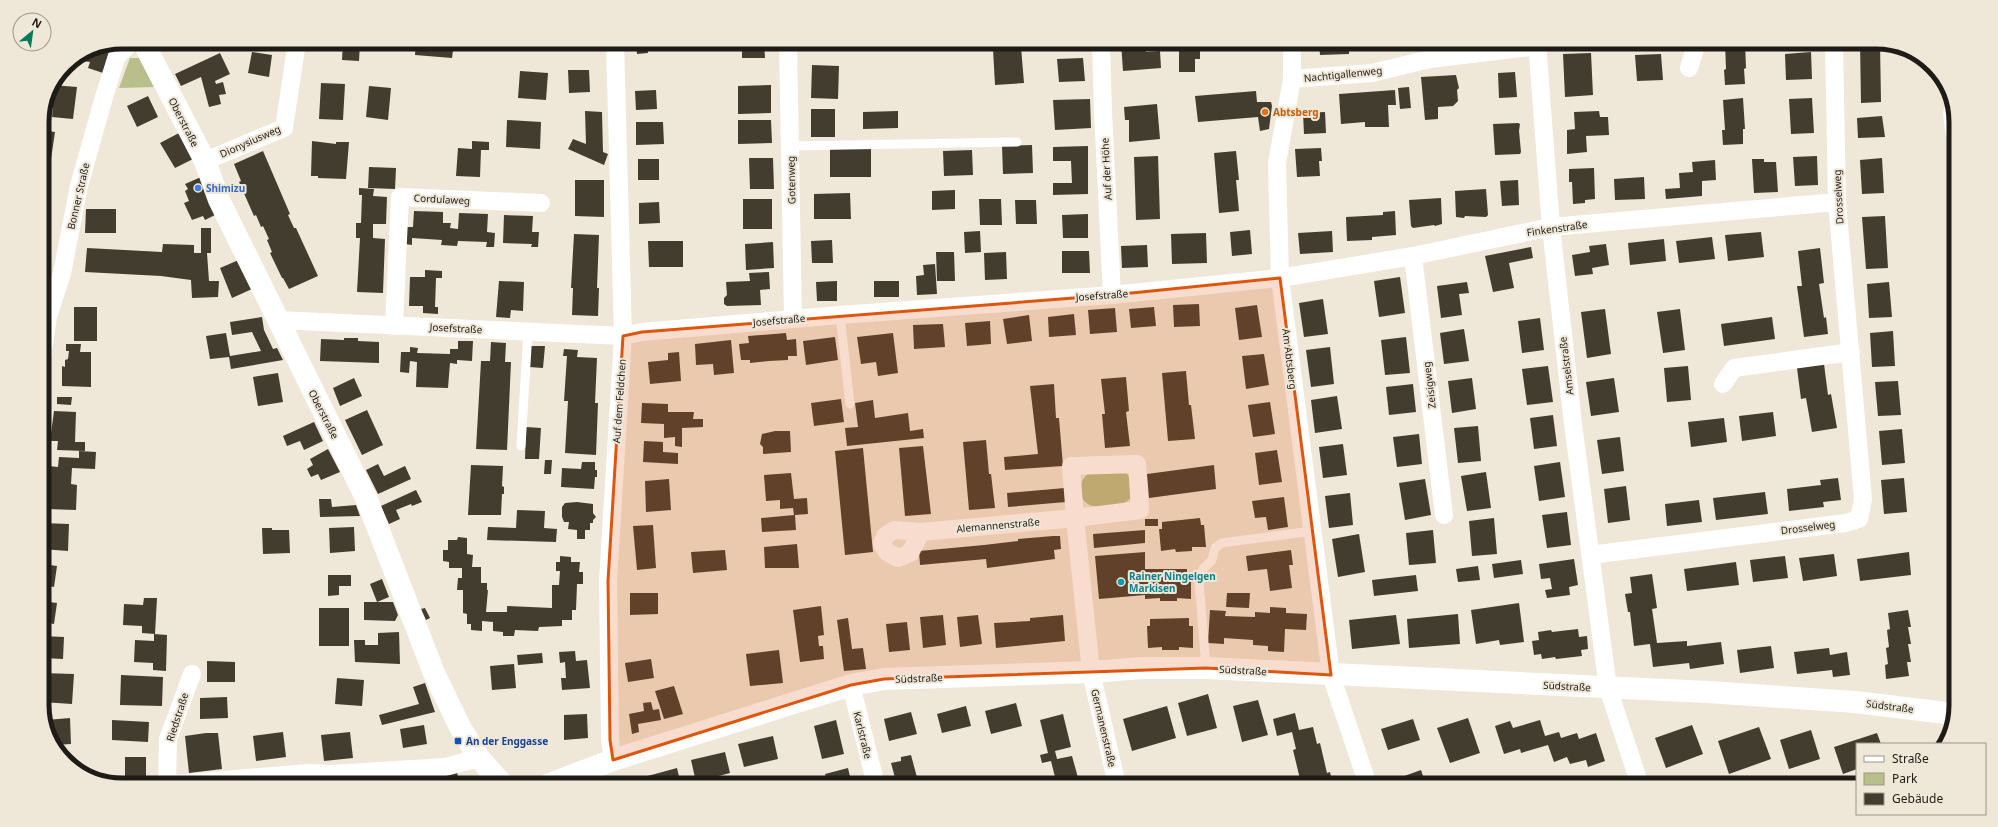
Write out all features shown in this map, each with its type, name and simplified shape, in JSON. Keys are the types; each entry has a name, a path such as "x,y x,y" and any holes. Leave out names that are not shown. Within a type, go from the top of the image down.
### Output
{"street":[{"name":"Bonner Straße","path":"49,306 62,273 79,186 104,96 117,56 124,49"},
{"name":"Oberstraße","path":"147,49 205,161 219,200 367,500 434,673 460,727 479,758 497,778"},
{"name":"Dionysiusweg","path":"205,161 284,128 296,49"},
{"name":"Auf dem Feldchen","path":"613,760 610,740 608,581 624,336 615,49"},
{"name":"Gotenweg","path":"788,49 793,318"},
{"name":"Auf der Höhe","path":"1101,49 1112,295"},
{"name":"Am Abtsberg","path":"1292,49 1292,80 1277,163 1280,278 1331,675 1366,778"},
{"name":"Nachtigallenweg","path":"1292,80 1372,72 1430,59 1501,49"},
{"name":"Amselstraße","path":"1537,49 1550,227 1590,555 1608,688 1638,778"},
{"path":"1689,68 1695,49"},
{"name":"Drosselweg","path":"1590,555 1846,523 1858,520 1863,499 1837,202 1834,49"},
{"name":"Cordulaweg","path":"394,326 400,197 541,203"},
{"name":"Finkenstraße","path":"1280,278 1414,256 1550,227 1837,202"},
{"name":"Zeisigweg","path":"1414,256 1444,515"},
{"name":"Josefstraße","path":"278,320 624,336 642,332 793,318 1112,295 1280,278"},
{"path":"1723,384 1734,368 1851,352"},
{"name":"Alemannenstraße","path":"921,532 1075,518 1140,510 1137,464 1071,466 1075,518 1090,672"},
{"name":"Südstraße","path":"565,778 613,760 851,684 884,679 1090,672 1142,668 1206,668 1708,692 1855,702 1949,713"},
{"name":"Germanenstraße","path":"1090,672 1115,778"},
{"name":"Riedstraße","path":"178,778 168,739 192,674"},
{"name":"Karlstraße","path":"851,684 874,778"},
{"path":"250,778 309,773 332,774 445,767 479,758"}],"lane":[{"path":"790,146 1017,142"},
{"path":"840,314 850,404"},
{"path":"521,446 528,331"},
{"path":"1206,668 1199,581 1203,569 1212,560 1215,548 1222,542 1312,531"}],"highlighted area":[{"path":"1280,278 1331,675 1206,668 884,679 851,685 613,760 610,740 608,581 623,336 642,332 1112,295"}],"green space":[{"path":"130,58 139,58 154,87 119,88"},
{"path":"1120,469 1130,477 1132,497 1124,503 1098,506 1090,505 1084,501 1081,487 1084,478 1088,474 1095,471"}],"building":[{"path":"343,49 360,49 359,61 342,60"},
{"path":"415,49 453,49 452,58 415,55"},
{"path":"562,49 601,49 601,51"},
{"path":"637,49 648,49 648,53 637,54"},
{"path":"742,49 764,49 765,58 742,58"},
{"path":"993,49 1021,49 1024,83 995,85"},
{"path":"1121,49 1146,49 1146,52 1160,51 1161,68 1123,71"},
{"path":"1179,49 1200,49 1200,59 1195,59 1195,72 1179,72"},
{"path":"1238,49 1265,49 1238,50"},
{"path":"1320,49 1349,49 1349,54 1320,55"},
{"path":"1725,49 1745,49 1745,84 1725,85 1724,70 1726,69"},
{"path":"1860,49 1880,49 1881,102 1861,103"},
{"path":"110,50 103,73 88,68 90,62 81,61 98,53"},
{"path":"252,52 272,55 269,77 248,73"},
{"path":"1811,52 1812,79 1786,80 1785,54"},
{"path":"220,53 230,74 215,81 216,84 223,82 226,94 219,95 221,104 209,107 201,77 181,86 175,74"},
{"path":"1591,53 1593,95 1565,97 1563,54"},
{"path":"1661,54 1663,80 1637,81 1635,55"},
{"path":"1083,58 1085,81 1059,82 1057,59"},
{"path":"812,65 839,66 838,99 811,98"},
{"path":"568,70 589,70 590,92 569,93"},
{"path":"520,71 548,73 546,100 518,98"},
{"path":"1515,72 1517,97 1499,98 1498,73"},
{"path":"1456,75 1459,88 1457,90 1458,101 1453,106 1438,107 1438,119 1425,120 1421,77"},
{"path":"321,83 345,84 343,120 319,119"},
{"path":"771,85 771,113 738,114 738,86"},
{"path":"59,86 77,87 73,119 52,117 53,105 51,105"},
{"path":"369,86 391,88 388,120 366,117"},
{"path":"1409,87 1411,108 1400,109 1398,88"},
{"path":"656,90 657,109 636,110 635,91"},
{"path":"1395,90 1396,105 1388,105 1389,127 1365,127 1365,122 1341,124 1339,94"},
{"path":"1256,91 1257,102 1271,102 1272,106 1269,129 1260,131 1258,117 1198,122 1195,96"},
{"path":"148,96 158,117 137,127 127,106"},
{"path":"1743,98 1745,129 1743,129 1743,144 1723,145 1722,130 1725,130 1723,100"},
{"path":"1812,98 1814,133 1791,134 1789,99"},
{"path":"1090,99 1091,128 1055,130 1053,100"},
{"path":"1157,104 1160,139 1129,142 1129,120 1125,120 1124,107"},
{"path":"811,109 835,109 835,137 811,137"},
{"path":"585,111 602,112 603,152 608,154 604,165 568,149 573,139 586,144"},
{"path":"898,111 898,128 863,129 863,112"},
{"path":"1599,111 1600,117 1608,117 1609,135 1586,136 1587,152 1567,154 1567,130 1575,129 1574,112"},
{"path":"1325,112 1326,133 1304,134 1303,113"},
{"path":"1882,116 1885,137 1858,138 1857,118"},
{"path":"507,120 541,122 540,149 506,147"},
{"path":"738,120 771,120 772,143 738,144"},
{"path":"636,122 663,122 664,144 636,145"},
{"path":"1493,124 1520,124 1520,154 1495,155"},
{"path":"49,131 55,132 51,159 49,159"},
{"path":"179,133 193,159 175,168 160,143"},
{"path":"312,141 336,144 336,142 349,142 346,179 318,178 318,176 311,176"},
{"path":"472,141 489,142 489,150 481,150 480,177 456,176 458,148 472,149"},
{"path":"1032,145 1033,173 1003,174 1002,146"},
{"path":"1088,146 1088,194 1053,195 1053,183 1072,183 1071,161 1053,161 1053,147"},
{"path":"1321,148 1322,161 1319,161 1320,176 1297,177 1295,149"},
{"path":"830,149 871,149 871,177 830,177"},
{"path":"972,150 973,175 944,176 943,151"},
{"path":"263,151 290,214 288,215 294,228 296,228 318,276 289,289 270,253 272,252 267,240 269,239 263,226 261,227 256,215 254,216 239,182 241,181 234,164"},
{"path":"1236,151 1239,180 1236,180 1239,211 1219,213 1214,153"},
{"path":"1158,156 1160,219 1136,220 1134,157"},
{"path":"1817,156 1818,185 1795,186 1793,157"},
{"path":"749,158 773,158 774,189 750,189"},
{"path":"1882,158 1884,193 1862,194 1860,160"},
{"path":"638,159 659,159 659,180 638,180"},
{"path":"1752,159 1764,159 1764,162 1776,162 1778,192 1754,193"},
{"path":"1715,160 1716,180 1702,181 1702,196 1666,199 1665,189 1680,188 1679,173 1693,172 1692,162"},
{"path":"369,167 396,168 395,189 368,188"},
{"path":"1594,168 1595,199 1585,200 1585,203 1573,204 1572,182 1569,182 1569,169"},
{"path":"201,177 217,214 205,220 203,216 192,220 184,203 189,201 185,191 188,189 185,184"},
{"path":"1644,177 1645,199 1615,200 1614,179"},
{"path":"575,180 604,180 604,217 575,216"},
{"path":"1518,180 1519,205 1502,206 1500,181"},
{"path":"359,188 374,189 373,196 387,197 386,224 373,224 373,238 385,239 383,293 357,292 360,238 356,238 356,223 361,223 362,195 359,195"},
{"path":"1486,189 1488,215 1486,217 1456,217 1455,191"},
{"path":"955,190 955,209 932,210 932,191"},
{"path":"850,193 851,219 814,219 814,194"},
{"path":"1441,198 1442,224 1413,228 1411,226 1409,200"},
{"path":"743,199 772,199 772,229 743,229"},
{"path":"979,199 1001,199 1002,225 980,225"},
{"path":"1015,200 1036,200 1037,224 1016,224"},
{"path":"659,202 660,223 639,224 639,203"},
{"path":"86,209 116,209 116,233 85,233"},
{"path":"414,211 443,212 443,223 451,223 450,228 458,229 459,213 488,214 487,232 495,233 494,247 486,247 487,242 458,241 457,246 441,245 442,240 412,238 412,245 405,244 406,227 413,227"},
{"path":"1395,211 1396,235 1372,237 1372,240 1347,241 1346,217 1383,215 1383,212"},
{"path":"1088,214 1088,238 1063,238 1062,215"},
{"path":"504,215 533,216 532,232 539,232 538,247 531,247 532,244 503,243"},
{"path":"1885,216 1888,268 1866,269 1862,217"},
{"path":"201,228 211,228 211,253 207,253 209,281 219,281 218,297 192,298 191,280 161,276 85,272 87,248 162,252 163,244 194,245 194,253 201,253"},
{"path":"1250,230 1252,254 1232,256 1230,232"},
{"path":"980,231 981,252 965,253 964,232"},
{"path":"1332,231 1333,252 1300,254 1298,233"},
{"path":"1761,232 1764,257 1728,261 1725,235"},
{"path":"1206,233 1207,263 1172,264 1171,234"},
{"path":"574,234 599,235 597,288 599,288 598,316 572,315 573,288 571,288"},
{"path":"1712,237 1715,259 1679,263 1676,241"},
{"path":"1664,239 1666,261 1630,265 1628,243"},
{"path":"832,240 833,263 812,263 811,241"},
{"path":"648,241 683,241 683,267 649,267"},
{"path":"773,242 774,268 746,270 745,244"},
{"path":"1606,244 1609,265 1592,268 1593,274 1575,276 1572,255 1590,252 1589,246"},
{"path":"1147,245 1148,267 1122,268 1121,246"},
{"path":"1531,247 1533,258 1509,263 1514,288 1493,292 1485,256"},
{"path":"1820,248 1824,283 1819,284 1828,334 1804,337 1797,286 1802,286 1798,251"},
{"path":"1062,251 1089,251 1090,273 1062,273"},
{"path":"936,252 954,252 955,281 937,281"},
{"path":"1006,252 1007,279 985,280 984,253"},
{"path":"241,259 252,289 232,298 220,268"},
{"path":"935,264 937,294 917,295 916,276 924,275 923,265"},
{"path":"425,270 442,271 442,278 436,278 435,307 438,307 438,314 423,313 423,306 409,306 410,277 425,277"},
{"path":"769,272 770,289 760,290 761,305 727,306 724,304 724,298 727,295 726,282 750,281 749,273"},
{"path":"1400,277 1405,313 1379,317 1374,281"},
{"path":"499,281 524,282 523,311 511,310 510,318 496,317"},
{"path":"837,281 837,301 817,301 816,282"},
{"path":"874,281 899,281 899,297 874,297"},
{"path":"1467,282 1469,293 1459,294 1462,315 1441,318 1437,286"},
{"path":"1889,282 1892,317 1869,318 1867,284"},
{"path":"1323,299 1328,334 1304,337 1299,303"},
{"path":"1199,304 1200,326 1174,327 1173,305"},
{"path":"1257,305 1262,337 1239,340 1235,308"},
{"path":"74,307 97,307 97,341 74,341"},
{"path":"1154,307 1156,326 1131,328 1129,309"},
{"path":"1115,308 1117,332 1090,334 1088,310"},
{"path":"1605,309 1611,354 1587,358 1581,312"},
{"path":"1680,309 1685,350 1663,353 1657,312"},
{"path":"1074,314 1076,335 1049,337 1048,317"},
{"path":"1029,315 1032,341 1007,344 1003,319"},
{"path":"262,317 264,330 273,349 277,348 283,360 231,369 229,357 210,359 206,336 226,333 230,356 261,351 252,332 232,335 230,322"},
{"path":"1772,317 1775,339 1724,346 1721,324"},
{"path":"1540,318 1544,350 1522,353 1518,321"},
{"path":"990,321 991,344 967,346 965,323"},
{"path":"943,324 945,347 914,349 913,325"},
{"path":"1464,329 1469,361 1444,364 1440,333"},
{"path":"1893,331 1895,366 1872,367 1870,333"},
{"path":"786,333 787,340 796,339 797,356 788,356 788,360 750,363 750,360 741,360 739,344 749,343 748,336"},
{"path":"893,333 898,373 878,376 876,362 861,364 857,337"},
{"path":"835,337 838,360 806,365 803,341"},
{"path":"1406,337 1410,373 1385,375 1381,340"},
{"path":"344,338 358,338 358,341 379,342 379,363 320,361 321,339 344,340"},
{"path":"731,340 734,373 714,375 713,364 696,365 695,344"},
{"path":"458,341 473,341 472,361 457,360 457,364 450,363 448,388 416,387 417,362 410,361 409,373 400,372 401,352 410,352 410,347 418,348 417,353 450,354 450,349 458,349"},
{"path":"491,342 506,343 505,362 511,362 507,450 476,449 481,361 490,361"},
{"path":"66,344 81,344 80,352 91,352 91,387 62,386 62,366 65,367 65,360 68,359 69,351 66,351"},
{"path":"530,346 545,346 543,368 529,367"},
{"path":"1330,347 1334,384 1311,387 1306,350"},
{"path":"564,349 578,350 577,357 597,358 595,403 598,403 596,455 565,453 568,401 564,401 567,356 563,356"},
{"path":"679,352 681,381 650,384 648,362 668,360 668,353"},
{"path":"1264,354 1269,385 1246,389 1242,356"},
{"path":"1824,364 1828,395 1831,394 1837,428 1812,432 1806,398 1801,399 1797,368"},
{"path":"1548,366 1553,402 1527,405 1522,369"},
{"path":"1688,366 1691,400 1667,402 1664,368"},
{"path":"1186,371 1189,405 1191,405 1195,439 1168,441 1162,373"},
{"path":"278,373 283,402 258,406 253,377"},
{"path":"1126,377 1129,411 1126,412 1130,446 1105,448 1102,414 1105,414 1101,379"},
{"path":"354,378 362,396 340,406 333,388"},
{"path":"1472,378 1476,409 1452,413 1448,381"},
{"path":"1614,378 1619,412 1591,416 1586,382"},
{"path":"1898,381 1901,415 1878,416 1875,382"},
{"path":"1054,384 1056,418 1059,418 1063,466 1005,470 1004,457 1038,454 1030,386"},
{"path":"1413,384 1416,412 1389,415 1386,387"},
{"path":"1337,396 1342,429 1315,433 1311,400"},
{"path":"57,397 72,397 71,405 57,404"},
{"path":"841,399 844,422 814,426 811,403"},
{"path":"873,400 875,418 908,413 910,431 923,429 924,438 847,446 845,428 858,427 855,403"},
{"path":"1270,402 1275,434 1253,437 1248,405"},
{"path":"642,403 668,404 668,412 694,412 693,419 703,419 703,427 682,428 682,447 675,446 675,437 664,438 664,424 641,423"},
{"path":"367,410 383,445 362,455 345,420"},
{"path":"54,411 76,412 75,442 85,442 85,451 57,450 58,441 50,441"},
{"path":"1773,412 1776,436 1742,441 1739,416"},
{"path":"1553,415 1557,446 1534,449 1530,418"},
{"path":"1724,418 1727,442 1691,447 1688,422"},
{"path":"314,422 323,441 304,450 300,441 287,446 283,436"},
{"path":"1478,426 1481,461 1458,463 1454,428"},
{"path":"526,427 541,428 539,459 525,459"},
{"path":"1902,429 1905,463 1882,465 1879,431"},
{"path":"775,431 790,431 791,452 763,454 763,447 760,444 762,434"},
{"path":"1419,434 1422,464 1397,467 1393,437"},
{"path":"1620,437 1624,471 1602,474 1597,440"},
{"path":"986,440 989,474 991,474 995,508 969,510 963,442"},
{"path":"644,441 663,442 663,452 678,453 678,464 643,462"},
{"path":"1343,444 1347,475 1323,478 1319,447"},
{"path":"923,446 931,514 905,516 899,448"},
{"path":"863,448 873,552 845,555 835,451"},
{"path":"328,449 340,472 321,480 318,474 311,477 307,469 313,465 310,459"},
{"path":"1277,450 1282,482 1259,485 1255,453"},
{"path":"79,451 96,452 95,469 72,468 71,484 77,485 76,510 49,509 49,466 58,467 59,457 79,458"},
{"path":"545,460 552,460 551,474 544,474"},
{"path":"582,462 595,462 597,477 595,477 594,489 561,487 562,468 581,469"},
{"path":"1560,462 1565,497 1539,501 1534,466"},
{"path":"378,464 384,476 405,466 411,479 378,494 366,470"},
{"path":"471,465 503,466 502,486 504,487 504,494 502,494 501,515 468,515"},
{"path":"1214,465 1216,489 1149,498 1147,474"},
{"path":"1486,472 1491,508 1467,511 1461,476"},
{"path":"791,473 794,499 807,498 808,514 795,515 796,530 762,532 761,518 794,515 793,508 780,509 780,500 766,501 764,475"},
{"path":"1838,478 1841,500 1823,502 1824,507 1789,511 1787,489 1821,485 1820,480"},
{"path":"1904,478 1907,512 1884,514 1881,480"},
{"path":"669,479 671,510 646,512 645,481"},
{"path":"1425,479 1431,515 1405,520 1399,483"},
{"path":"1626,486 1630,520 1608,523 1604,489"},
{"path":"1065,488 1066,502 1008,507 1007,493"},
{"path":"416,490 422,502 412,506 411,504 396,510 400,519 389,524 381,506"},
{"path":"1765,492 1768,514 1716,520 1713,498"},
{"path":"1350,493 1353,525 1329,528 1325,496"},
{"path":"1284,497 1288,527 1268,530 1266,517 1255,518 1252,501"},
{"path":"319,499 331,499 332,507 356,505 360,516 320,517"},
{"path":"1699,500 1702,522 1667,526 1665,504"},
{"path":"577,502 593,504 593,513 596,517 593,520 593,523 590,523 590,530 585,530 585,539 577,539 577,530 568,529 569,522 564,522 562,517 562,507 565,503"},
{"path":"517,510 545,511 544,528 557,529 556,542 487,540 488,527 516,528"},
{"path":"1567,512 1571,545 1547,548 1542,515"},
{"path":"1200,518 1201,525 1204,525 1206,547 1192,547 1192,551 1176,552 1175,549 1161,551 1159,529 1162,529 1162,522"},
{"path":"1494,518 1497,554 1472,556 1469,521"},
{"path":"1145,519 1158,519 1158,526 1145,526"},
{"path":"49,523 69,524 68,551 49,550"},
{"path":"653,525 656,568 637,570 633,526"},
{"path":"354,527 355,551 330,553 329,528"},
{"path":"262,528 272,528 272,530 289,530 290,553 263,554"},
{"path":"1145,530 1145,543 1094,548 1093,534"},
{"path":"1433,530 1436,563 1409,565 1406,533"},
{"path":"1359,534 1365,572 1338,577 1332,539"},
{"path":"1060,536 1061,549 1054,550 1055,559 987,568 986,559 920,565 919,551 984,545 1018,541 1018,539"},
{"path":"458,537 467,538 467,554 473,555 472,567 481,567 481,583 487,583 488,590 486,612 507,612 507,606 552,608 552,585 559,585 560,571 556,571 556,562 560,562 560,556 571,557 571,562 580,562 579,572 583,572 583,584 577,584 576,610 572,610 572,620 562,620 562,626 539,627 538,631 515,630 514,636 503,636 503,632 493,631 493,622 482,621 482,631 471,630 471,624 467,624 467,614 463,613 463,590 457,590 458,578 462,578 462,568 449,568 449,562 443,561 443,550 448,550 448,540 457,540"},
{"path":"797,544 799,568 765,568 764,547"},
{"path":"725,550 727,570 693,573 691,552"},
{"path":"1291,550 1293,565 1289,565 1292,588 1270,591 1267,569 1248,571 1246,556"},
{"name":"Rainer Ningelgen Markisen","path":"1145,552 1145,569 1187,569 1187,577 1191,576 1191,599 1177,598 1177,601 1160,601 1160,598 1145,599 1145,595 1099,599 1095,556"},
{"path":"1909,552 1911,575 1860,581 1857,559"},
{"path":"1834,554 1837,576 1803,581 1799,558"},
{"path":"1785,556 1788,578 1753,582 1750,560"},
{"path":"1574,559 1578,585 1569,587 1570,595 1547,598 1545,590 1552,589 1550,578 1541,579 1539,564"},
{"path":"1521,560 1523,574 1494,578 1492,564"},
{"path":"1736,562 1739,585 1687,591 1684,569"},
{"path":"49,565 57,566 54,587 49,586"},
{"path":"1478,566 1480,580 1458,582 1456,569"},
{"path":"1652,574 1657,608 1652,609 1657,643 1687,641 1687,646 1721,642 1724,664 1690,669 1689,663 1653,667 1650,644 1634,646 1630,612 1628,612 1625,594 1632,593 1630,577"},
{"path":"328,575 351,575 351,586 339,586 339,595 328,596"},
{"path":"1416,575 1418,591 1374,596 1372,580"},
{"path":"382,579 389,597 377,602 370,584"},
{"path":"630,593 658,593 658,614 630,615"},
{"path":"1227,593 1250,593 1249,608 1226,607"},
{"path":"144,598 157,598 155,634 142,633 142,626 123,625 124,604 143,605"},
{"path":"49,602 57,603 54,624 49,623"},
{"path":"364,602 393,602 398,615 395,621 364,620"},
{"path":"1519,603 1524,642 1500,645 1499,640 1476,644 1471,610"},
{"path":"821,606 824,635 818,636 819,646 823,646 824,659 800,662 793,610"},
{"path":"1947,606 1949,606 1949,621 1947,621"},
{"path":"1270,607 1286,608 1286,613 1307,614 1306,630 1285,629 1284,652 1268,651 1268,646 1253,645 1253,640 1224,638 1224,644 1208,643 1210,610 1226,611 1225,616 1255,617 1255,612 1270,613"},
{"path":"319,608 349,608 349,646 319,646"},
{"path":"425,608 430,618 426,620 421,609"},
{"path":"1908,610 1911,627 1908,627 1911,644 1908,644 1911,662 1907,662 1909,676 1886,679 1885,665 1888,664 1886,648 1889,647 1887,630 1890,629 1888,613"},
{"path":"1458,614 1460,644 1409,648 1407,619"},
{"path":"943,615 946,645 923,648 920,617"},
{"path":"978,615 982,644 960,647 957,617"},
{"path":"1063,615 1065,641 996,648 994,623 1030,621 1030,618"},
{"path":"1396,615 1400,644 1352,649 1349,620"},
{"path":"848,618 852,649 863,648 866,669 844,671 837,620"},
{"path":"1189,618 1189,626 1193,626 1193,648 1179,647 1179,650 1162,650 1162,647 1148,648 1147,626 1150,626 1150,619"},
{"path":"907,622 910,650 889,652 886,624"},
{"path":"1578,629 1579,637 1587,636 1588,649 1581,650 1582,656 1542,659 1541,654 1534,655 1532,641 1539,640 1538,632"},
{"path":"399,632 400,664 355,662 354,640 365,640 365,645 378,645 378,633"},
{"path":"154,634 167,635 166,671 153,670 153,663 134,662 135,640 154,641"},
{"path":"49,636 64,637 63,659 49,658"},
{"path":"1771,646 1774,668 1740,673 1737,650"},
{"path":"1829,648 1830,655 1847,652 1850,675 1833,677 1832,670 1797,674 1794,652"},
{"path":"779,650 783,683 750,686 746,654"},
{"path":"575,651 576,661 587,660 590,688 562,690 561,678 566,678 565,662 560,663 559,652"},
{"path":"542,653 543,663 518,665 517,655"},
{"path":"651,659 654,678 628,682 625,663"},
{"path":"207,661 235,662 235,682 207,682"},
{"path":"514,664 516,688 492,690 490,666"},
{"path":"49,673 74,674 72,704 49,702"},
{"path":"121,675 163,677 162,706 120,705"},
{"path":"337,678 364,680 362,706 335,704"},
{"path":"425,683 435,712 382,725 379,715 419,704 413,687"},
{"path":"674,686 683,714 664,719 655,691"},
{"path":"1208,694 1217,728 1187,736 1178,703"},
{"path":"227,697 228,718 200,719 200,698"},
{"path":"1258,700 1268,735 1242,742 1233,706"},
{"path":"651,702 653,710 659,709 661,720 638,724 639,732 632,734 629,714 644,711 643,703"},
{"path":"1016,703 1022,726 991,734 985,711"},
{"path":"966,706 971,726 942,733 937,714"},
{"path":"1167,706 1176,738 1132,751 1123,719"},
{"path":"911,712 917,734 889,741 884,719"},
{"path":"1295,713 1299,730 1313,727 1317,744 1320,743 1327,773 1330,772 1331,778 1300,778 1293,750 1296,749 1292,732 1277,736 1273,719"},
{"path":"587,714 588,738 564,740 564,715"},
{"path":"1063,714 1071,747 1055,751 1057,759 1072,756 1078,778 1055,778 1051,761 1042,763 1040,755 1048,753 1040,720"},
{"path":"70,718 71,744 61,745 50,720"},
{"path":"1468,718 1480,753 1450,763 1437,728"},
{"path":"1413,719 1420,740 1388,750 1381,729"},
{"path":"112,720 149,722 148,742 112,740"},
{"path":"836,720 844,754 822,759 814,726"},
{"path":"1540,720 1545,736 1559,732 1561,738 1577,733 1579,739 1596,733 1605,761 1588,767 1586,760 1570,764 1567,757 1554,762 1548,745 1521,753 1520,749 1504,754 1495,726 1510,721 1513,728"},
{"path":"424,725 427,744 403,748 400,729"},
{"path":"1692,725 1703,754 1666,768 1655,738"},
{"path":"1759,727 1771,759 1729,774 1718,741"},
{"path":"1811,730 1820,759 1789,769 1780,740"},
{"path":"283,732 286,757 256,761 253,736"},
{"path":"350,732 353,758 324,761 321,735"},
{"path":"218,733 222,769 189,773 185,736"},
{"path":"1877,733 1881,743 1856,743 1856,769 1843,774 1834,747"},
{"path":"773,736 778,759 744,767 738,744"},
{"path":"725,752 730,773 711,778 695,778 691,760"},
{"path":"911,755 917,778 895,778 891,763 901,761 901,757"},
{"path":"125,757 146,757 146,777 125,777"},
{"path":"677,768 679,778 644,778"},
{"path":"848,768 850,778 826,778 825,774"},
{"path":"1421,770 1424,778 1399,778"},
{"path":"457,771 458,778 444,778 444,772"},
{"path":"438,773 438,778 392,778 392,776"}],"place":[{"name":"Abtsberg","path":"1265,112"},
{"name":"Shimizu","path":"198,188"},
{"name":"Rainer Ningelgen Markisen","path":"1121,582"},
{"name":"An der Enggasse","path":"458,741"}]}
